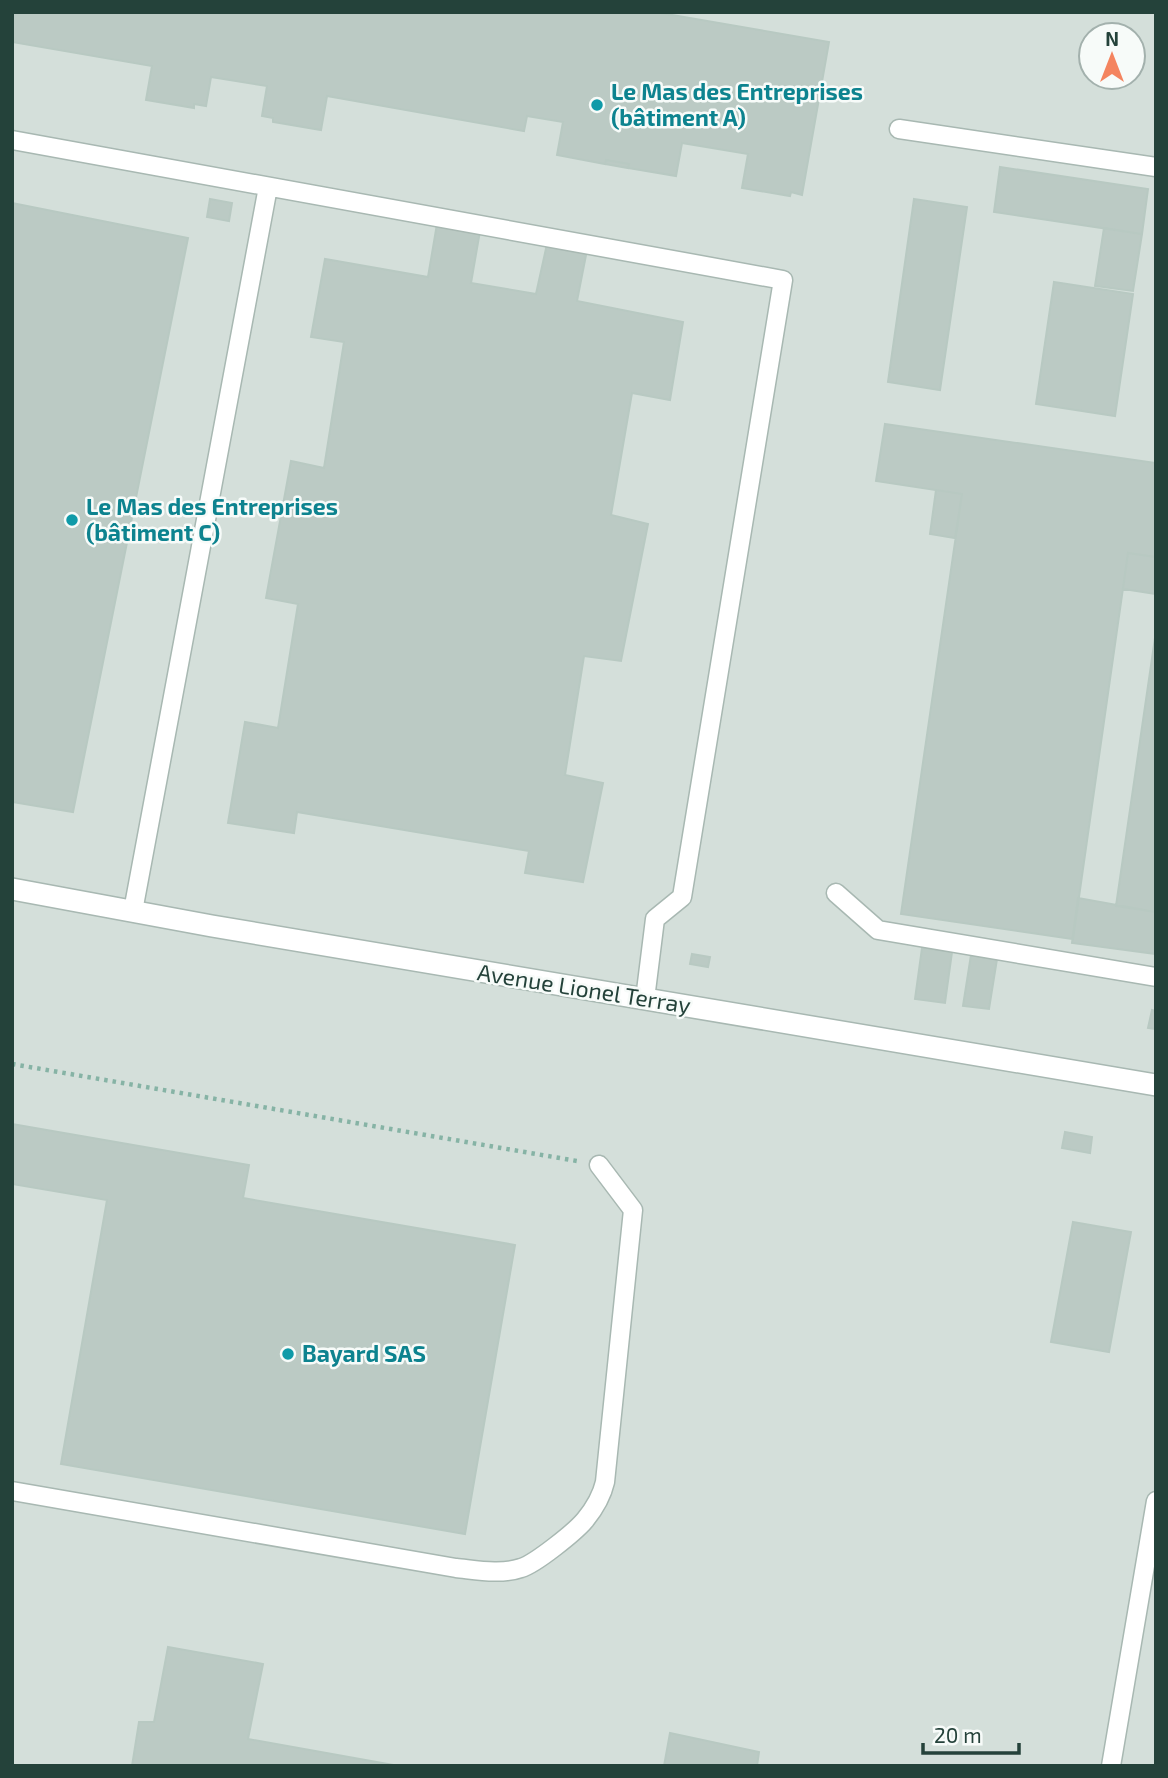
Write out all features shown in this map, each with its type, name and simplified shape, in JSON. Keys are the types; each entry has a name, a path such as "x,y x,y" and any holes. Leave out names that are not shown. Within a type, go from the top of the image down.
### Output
{"street":[{"name":"Avenue Lionel Terray","path":"12,889 1156,1086"}],"lane":[{"path":"899,129 1156,167"},
{"path":"12,140 783,280 682,897 655,919 645,999"},
{"path":"133,911 268,187"},
{"path":"836,894 878,930 1156,977"},
{"path":"12,1491 456,1568 503,1572 520,1569 533,1562 585,1520 602,1493 605,1482 633,1210 600,1165"},
{"path":"1111,1766 1156,1501"}],"path":[{"path":"12,1064 600,1165"}],"shaded area":[{"path":"12,12 1156,12 1156,1766 12,1766"}],"building":[{"name":"Le Mas des Entreprises (bâtiment A)","path":"12,12 655,12 829,42 802,195 791,192 790,196 742,188 748,154 682,143 676,176 628,168 629,164 606,160 605,164 557,155 563,122 527,116 524,131 327,96 321,130 273,122 273,118 262,116 267,86 211,77 206,106 194,104 194,108 146,100 152,66 12,42"},
{"path":"606,160 629,164 628,168 605,164"},
{"path":"1000,167 1148,189 1142,234 994,212"},
{"path":"210,199 232,203 229,221 207,217"},
{"path":"914,199 967,207 940,390 888,382"},
{"name":"Le Mas des Entreprises (bâtiment C)","path":"12,203 188,238 73,812 12,802"},
{"path":"437,224 480,231 471,283 536,294 547,244 587,250 577,301 683,322 670,400 632,393 611,515 648,524 621,661 584,656 565,775 603,783 583,882 525,873 529,851 297,812 294,833 228,823 245,722 278,728 298,604 266,598 291,461 324,468 344,342 311,337 325,259 428,277"},
{"path":"1104,228 1142,234 1133,291 1095,286"},
{"path":"1054,282 1133,294 1115,416 1036,404"},
{"path":"885,424 1156,463 1156,557 1128,553 1073,939 901,914 962,494 876,481"},
{"path":"936,490 962,494 955,538 930,534"},
{"path":"1128,553 1156,557 1156,594 1123,589"},
{"path":"1156,631 1156,912 1116,906"},
{"path":"1078,898 1156,912 1156,954 1072,943"},
{"path":"922,948 952,952 945,1003 915,999"},
{"path":"692,954 710,957 708,967 690,964"},
{"path":"971,955 997,959 989,1009 963,1006"},
{"path":"1152,1010 1156,1011 1156,1029 1148,1028"},
{"name":"Bayard SAS","path":"12,1124 249,1165 243,1198 515,1245 465,1534 61,1464 107,1200 12,1184"},
{"path":"1065,1132 1092,1137 1090,1153 1062,1148"},
{"path":"1073,1222 1131,1232 1109,1352 1051,1342"},
{"path":"168,1647 263,1664 248,1739 399,1766 132,1766 139,1722 154,1722"},
{"path":"670,1733 759,1752 757,1766 664,1766"}],"place":[{"name":"Le Mas des Entreprises (bâtiment A)","path":"597,105"},
{"name":"Le Mas des Entreprises (bâtiment C)","path":"72,520"},
{"name":"Bayard SAS","path":"288,1354"}]}
